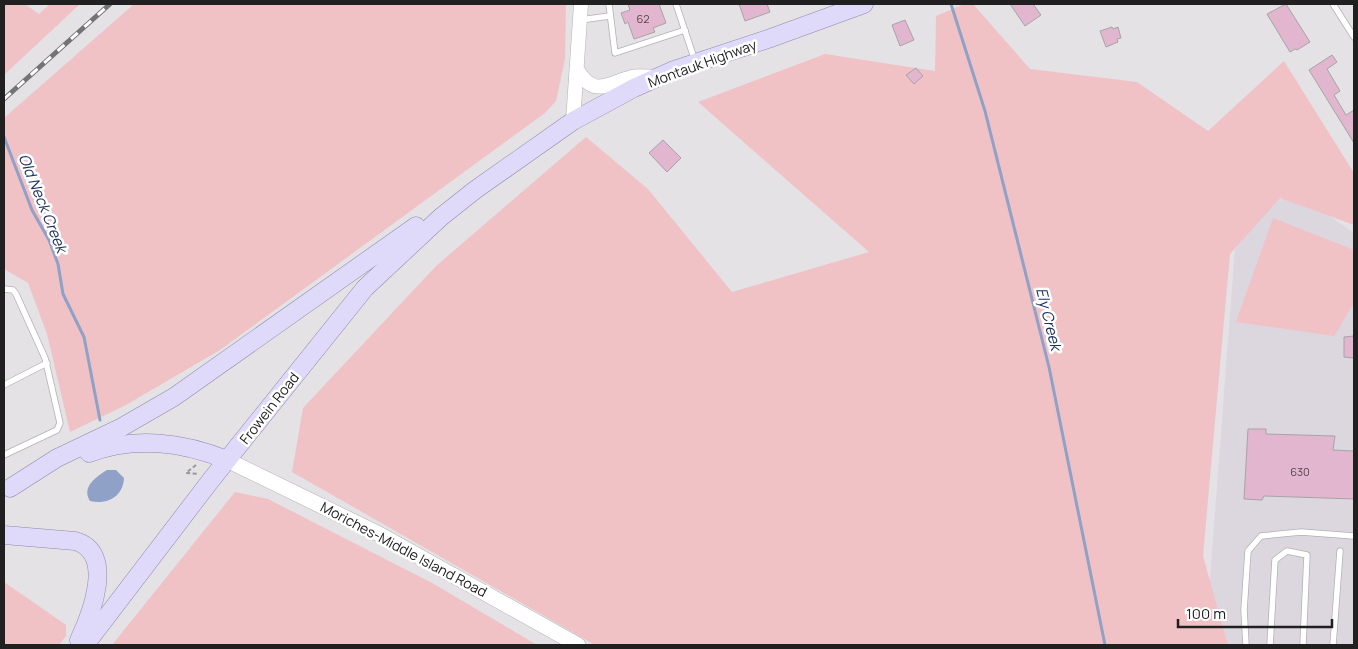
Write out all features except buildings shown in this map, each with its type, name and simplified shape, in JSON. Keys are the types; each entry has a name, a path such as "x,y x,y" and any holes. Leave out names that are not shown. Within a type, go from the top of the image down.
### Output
{"main road":[{"name":"Montauk Highway","path":"475,190 573,121 657,78 864,4"},
{"name":"Frowein Road","path":"84,645 227,460 365,288 424,232 475,190"},
{"path":"7,489 57,458 122,427 174,397 413,228 475,190"},
{"path":"7,489 84,455 126,443 172,445 204,452 227,460"},
{"name":"Moriches-Middle Island Road","path":"227,460 379,534 578,645"},
{"path":"4,535 68,540 84,544 92,552 97,570 94,602 77,645"}],"street":[{"path":"573,121 578,70 581,4"},
{"path":"578,70 585,81 592,86 615,84 634,76 657,78"}],"lane":[{"path":"609,4 615,53 685,30"},
{"path":"676,4 696,63"},
{"path":"1333,4 1354,37"},
{"path":"580,20 610,16"},
{"path":"4,289 13,290 16,294 47,363 60,423 59,427 4,455"},
{"path":"4,385 47,363"},
{"path":"1246,645 1244,610 1248,551 1261,536 1301,532 1354,536"},
{"path":"1270,645 1275,560 1287,551 1307,555 1303,645"},
{"path":"1333,645 1340,551"}],"path":[{"path":"196,465 186,473 199,474"}],"shaded area":[{"path":"4,4 25,4 39,14 50,4 80,4 4,75"},
{"path":"134,4 566,4 565,59 556,101 545,113 220,350 126,405 70,432 47,334 28,283 4,269 4,118"},
{"path":"964,4 973,4 1030,69 1137,82 1208,131 1284,61 1354,173 1354,225 1280,198 1230,254 1203,556 1228,645 595,645 292,472 303,408 436,266 586,137 648,189 732,292 869,252 698,102 825,54 935,71 936,16"},
{"path":"1242,156 1354,233 1354,645 1205,645"},
{"path":"1273,218 1354,250 1354,303 1334,336 1236,322"},
{"path":"235,492 268,499 434,584 537,645 112,645"},
{"path":"4,582 66,625 66,636 59,645 4,645"}],"water":[{"path":"107,470 116,470 124,478 121,490 117,495 108,500 102,502 90,501 87,491 91,483"}],"waterway":[{"name":"Ely Creek","path":"951,4 985,111 1049,367 1105,645"},
{"name":"Old Neck Creek","path":"4,137 32,210 49,240 58,264 63,294 84,337 100,420"}],"railway":[{"path":"4,99 110,4"}]}
